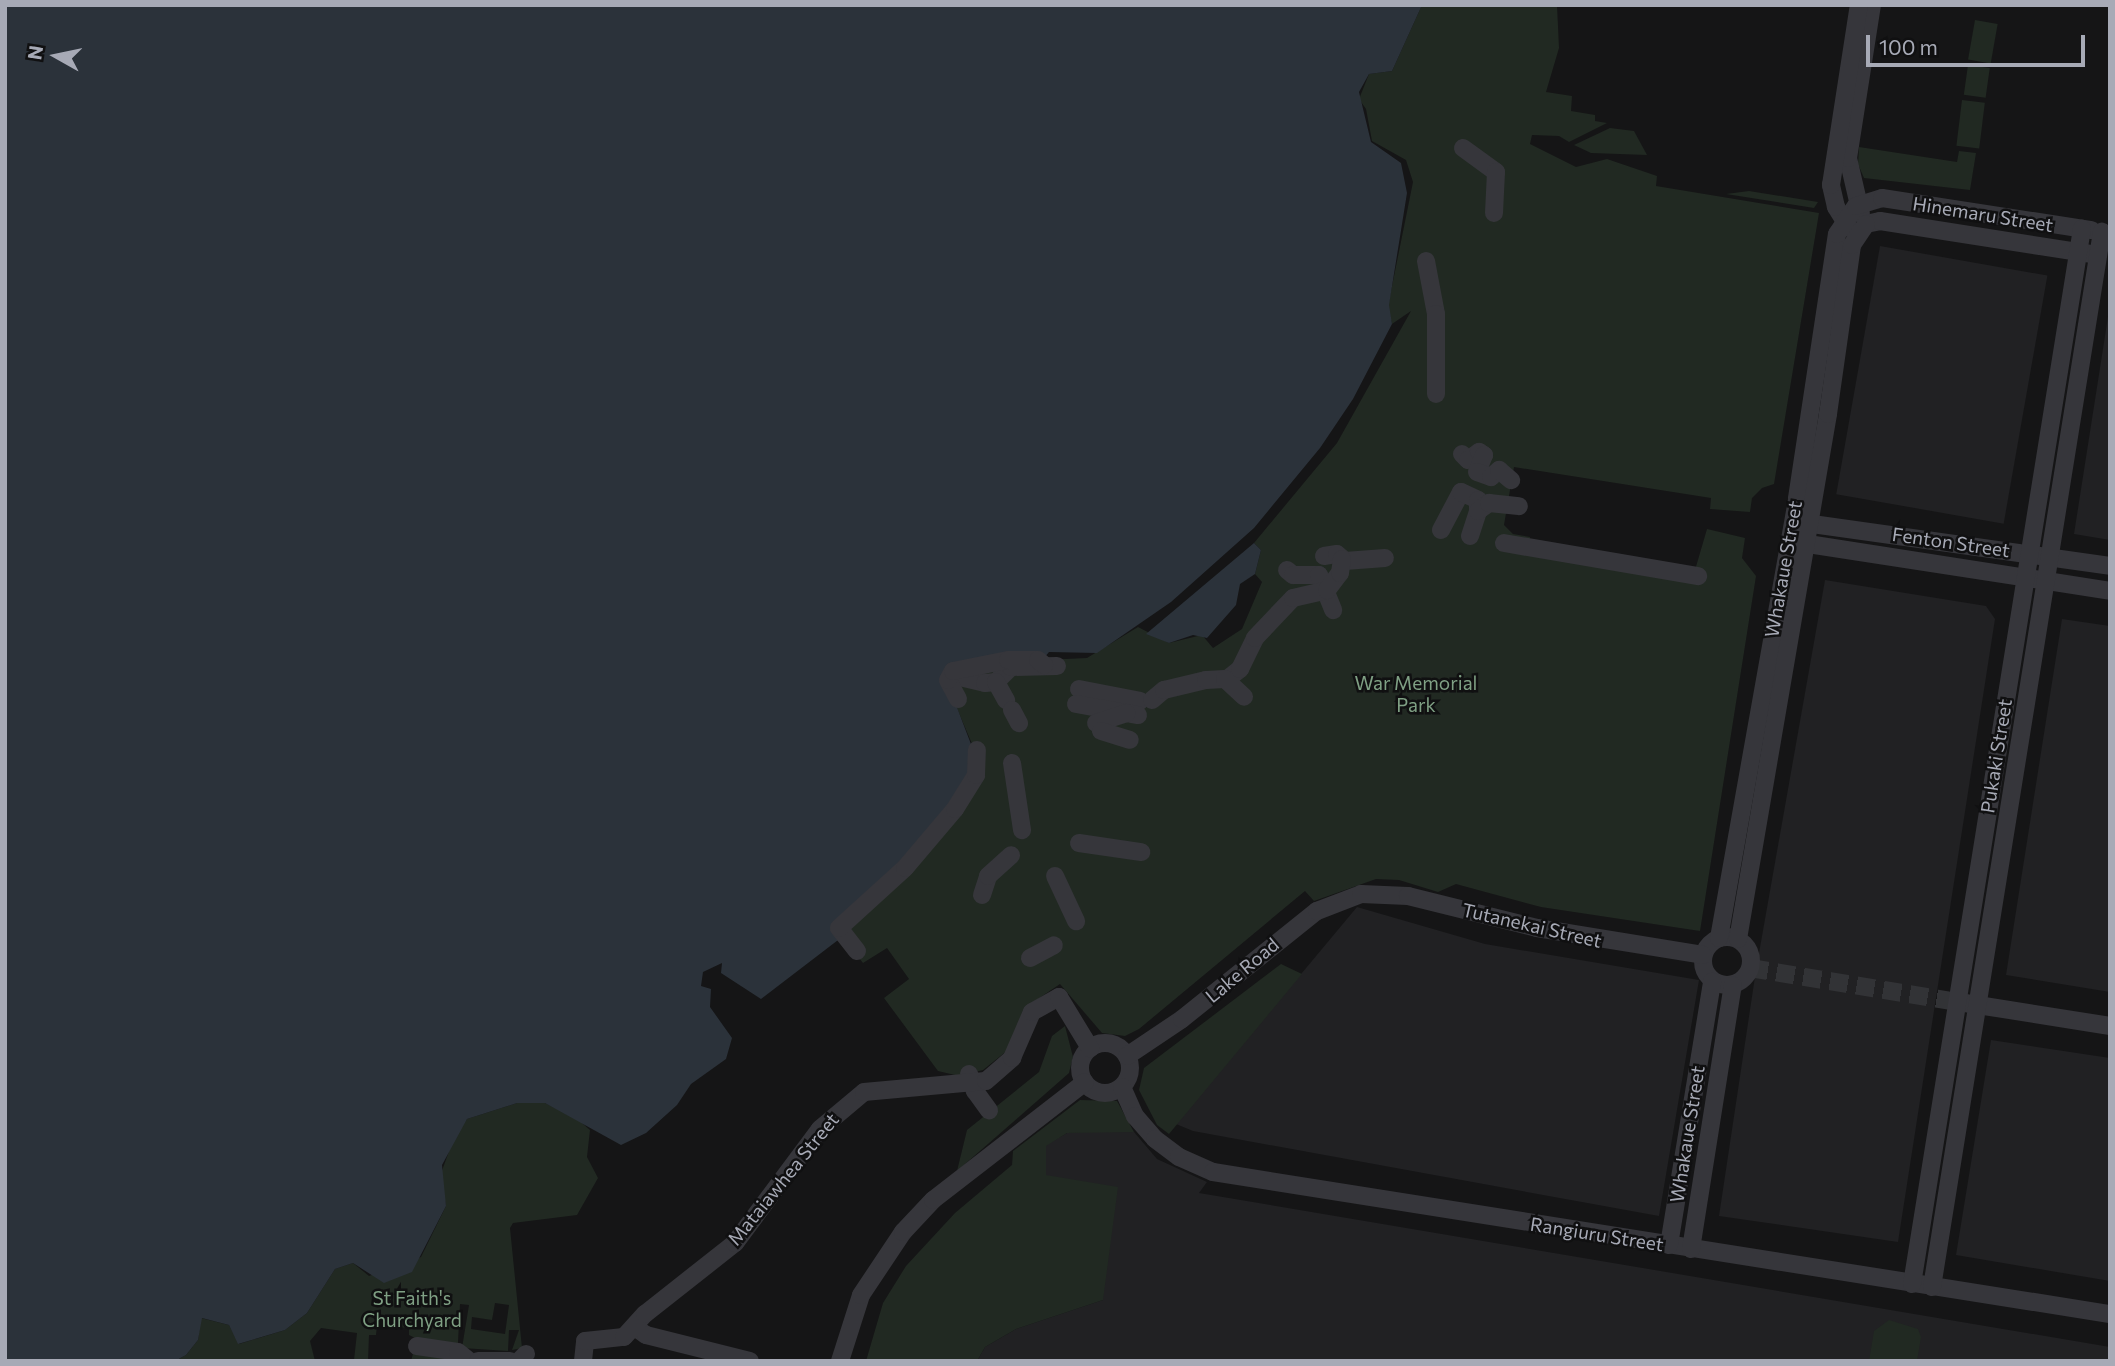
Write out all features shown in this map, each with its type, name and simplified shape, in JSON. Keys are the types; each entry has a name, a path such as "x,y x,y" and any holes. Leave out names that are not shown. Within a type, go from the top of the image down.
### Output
{"street":[{"path":"1859,5 1831,185 1845,221 1860,230"},
{"path":"1860,230 1848,158 1872,5"},
{"path":"1463,148 1496,172 1494,213"},
{"name":"Hinemaru Street","path":"1856,206 1882,198 2106,233"},
{"name":"Whakaue Street","path":"1738,939 1799,532 1829,270 1837,234 1856,206"},
{"name":"Hinemaru Street","path":"1860,230 1872,220 2104,256"},
{"name":"Pukaki Street","path":"1932,1287 1967,1003 2025,577 2082,229"},
{"name":"Whakaue Street","path":"1719,938 1860,230"},
{"name":"Pukaki Street","path":"1912,1284 2047,580 2106,233"},
{"path":"1426,261 1436,314 1436,394"},
{"path":"1462,454 1468,460 1479,452 1484,455 1477,472 1491,477 1499,471 1511,480"},
{"path":"1441,530 1449,498 1461,492 1478,500 1478,511 1470,536"},
{"path":"1478,511 1489,503 1519,506"},
{"name":"Fenton Street","path":"1799,532 2030,554 2110,566"},
{"name":"Fenton Street","path":"1799,532 1885,556 2110,591"},
{"path":"1504,542 1698,576"},
{"path":"1287,570 1293,575 1322,568 1332,557 1385,558"},
{"path":"1130,740 1098,727 1139,707 1164,690 1206,680 1226,680 1240,669 1255,638 1293,598 1327,590 1340,573 1332,557"},
{"path":"1308,572 1319,575 1333,610"},
{"path":"958,699 948,680 953,671 1008,660 1038,660 1051,666 1010,667 996,682"},
{"path":"951,675 996,682"},
{"path":"1226,680 1244,697"},
{"path":"996,682 1012,711"},
{"path":"1077,696 1139,707"},
{"path":"857,951 839,928 905,868 955,809 976,775 977,750"},
{"path":"1012,763 1022,830"},
{"path":"1079,843 1141,852"},
{"path":"982,895 988,876 1011,855"},
{"path":"1055,876 1076,921"},
{"name":"Tutanekai Street","path":"1361,894 1408,896 1537,928 1703,955"},
{"name":"Lake Road","path":"1127,1056 1182,1019 1317,911 1361,894"},
{"path":"1719,938 1738,939 1749,951 1750,968 1733,985 1712,981 1703,969 1703,955 1719,938"},
{"path":"1030,958 1054,945"},
{"name":"Whakaue Street","path":"1669,1245 1712,981"},
{"name":"Whakaue Street","path":"1691,1249 1733,985"},
{"path":"989,1110 971,1078 990,1078 1009,1062 1032,1013 1059,997 1090,1048"},
{"path":"1967,1003 2110,1026"},
{"path":"1106,1043 1127,1056 1130,1072 1122,1087 1102,1093 1085,1082 1080,1068 1090,1048 1106,1043"},
{"name":"Mataiawhea Street","path":"583,1361 586,1341 624,1337 636,1328 645,1314 735,1243 838,1110 873,1088 924,1086 971,1078"},
{"path":"840,1361 887,1252 933,1200 945,1194 1085,1082"},
{"name":"Rangiuru Street","path":"1122,1087 1135,1116 1155,1139 1180,1157 1213,1172 2110,1314"},
{"path":"853,1361 858,1318"},
{"path":"636,1328 646,1335 750,1361"},
{"path":"420,1346 450,1350 469,1361"},
{"path":"519,1361 526,1354 526,1361"},
{"path":"478,1361 510,1361"}],"shaded area":[{"path":"5,5 1422,5 1392,71 1369,74 1359,92 1371,142 1401,163 1407,193 1389,305 1392,324 1353,399 1320,448 1254,528 1171,602 1097,653 1049,652 1044,658 951,668 953,697 974,752 971,779 842,937 761,999 721,973 722,963 703,972 701,986 711,989 710,1007 732,1038 726,1059 691,1084 677,1105 646,1133 621,1145 545,1103 517,1103 467,1119 442,1165 446,1206 412,1272 384,1283 353,1263 335,1269 307,1313 285,1330 238,1344 229,1325 202,1318 198,1340 186,1355 175,1361 5,1361"},
{"path":"1880,246 2047,276 2004,524 1836,494"},
{"path":"2110,304 2110,540 2074,534"},
{"path":"1254,543 1261,550 1255,574 1240,584 1236,605 1207,638 1193,635 1169,643 1146,634"},
{"path":"1825,580 1986,606 1995,619 1898,1242 1719,1216 1756,970"},
{"path":"2062,619 2110,626 2110,992 2006,975"},
{"path":"1357,907 1485,944 1699,980 1659,1216 1193,1131 1176,1124"},
{"path":"1991,1040 2110,1058 2110,1281 1956,1255"},
{"path":"1108,1130 1134,1132 1157,1159 1207,1182 1199,1193 2110,1347 2110,1361 977,1361 985,1347 1016,1329 1103,1300 1045,1175 1046,1145 1067,1133"}],"green space":[{"name":"War Memorial Park","path":"1422,5 1557,5 1559,48 1546,92 1572,96 1571,111 1595,115 1595,121 1607,123 1569,142 1559,136 1532,135 1530,144 1576,167 1607,159 1657,176 1656,186 1819,213 1774,484 1762,488 1752,498 1750,512 1710,509 1711,498 1514,467 1504,525 1513,534 1530,537 1529,545 1695,570 1707,529 1745,538 1742,558 1756,576 1700,931 1541,907 1456,884 1438,892 1399,880 1376,879 1314,901 1305,891 1139,1029 1125,1036 1102,1033 1060,984 1029,1005 1008,1050 983,1070 959,1076 938,1071 884,998 909,979 887,948 863,963 834,927 975,751 945,680 1043,660 1087,658 1138,627 1169,643 1202,635 1213,648 1242,629 1262,582 1255,574 1261,550 1254,543 1337,443 1411,311 1392,324 1388,306 1413,182 1406,160 1372,141 1366,109 1359,99 1369,74 1392,71"},
{"path":"1975,20 1998,24 1991,63 1968,59"},
{"path":"1968,65 1990,68 1986,98 1964,95"},
{"path":"1962,100 1985,103 1979,148 1956,146"},
{"path":"1610,128 1634,131 1647,155 1591,153 1574,145"},
{"path":"1859,147 1957,162 1959,151 1976,153 1970,190 1864,178 1858,164"},
{"path":"1749,191 1818,202 1814,208 1726,194"},
{"path":"1281,964 1302,974 1169,1134 1157,1125 1139,1090 1144,1068"},
{"path":"1065,1026 1073,1057 1069,1073 957,1171 967,1130 1039,1072 1052,1036"},
{"path":"1080,1100 1117,1101 1134,1132 1067,1133 1046,1146 1046,1175 1118,1187 1103,1300 1016,1329 985,1347 977,1361 866,1361 883,1303 906,1266 955,1213 1012,1165 1013,1151"},
{"name":"St Faith's Churchyard","path":"517,1103 545,1103 575,1117 590,1130 587,1157 598,1178 577,1215 513,1223 510,1228 522,1348 512,1350 519,1330 509,1330 508,1351 462,1348 469,1305 460,1304 457,1361 411,1361 417,1339 409,1335 409,1328 377,1325 376,1335 369,1335 368,1361 354,1360 357,1333 321,1328 310,1341 315,1361 175,1361 186,1355 198,1340 201,1318 229,1325 239,1344 285,1330 307,1313 335,1269 353,1263 369,1276 421,1257 446,1206 440,1176 455,1135 467,1119","holes":["495,1303 509,1305 505,1334 471,1329 472,1317 492,1320"]},
{"path":"1889,1320 1918,1329 1921,1337 1917,1361 1869,1361 1874,1331"}],"tunnel":[{"path":"1750,968 1958,1002"}]}
